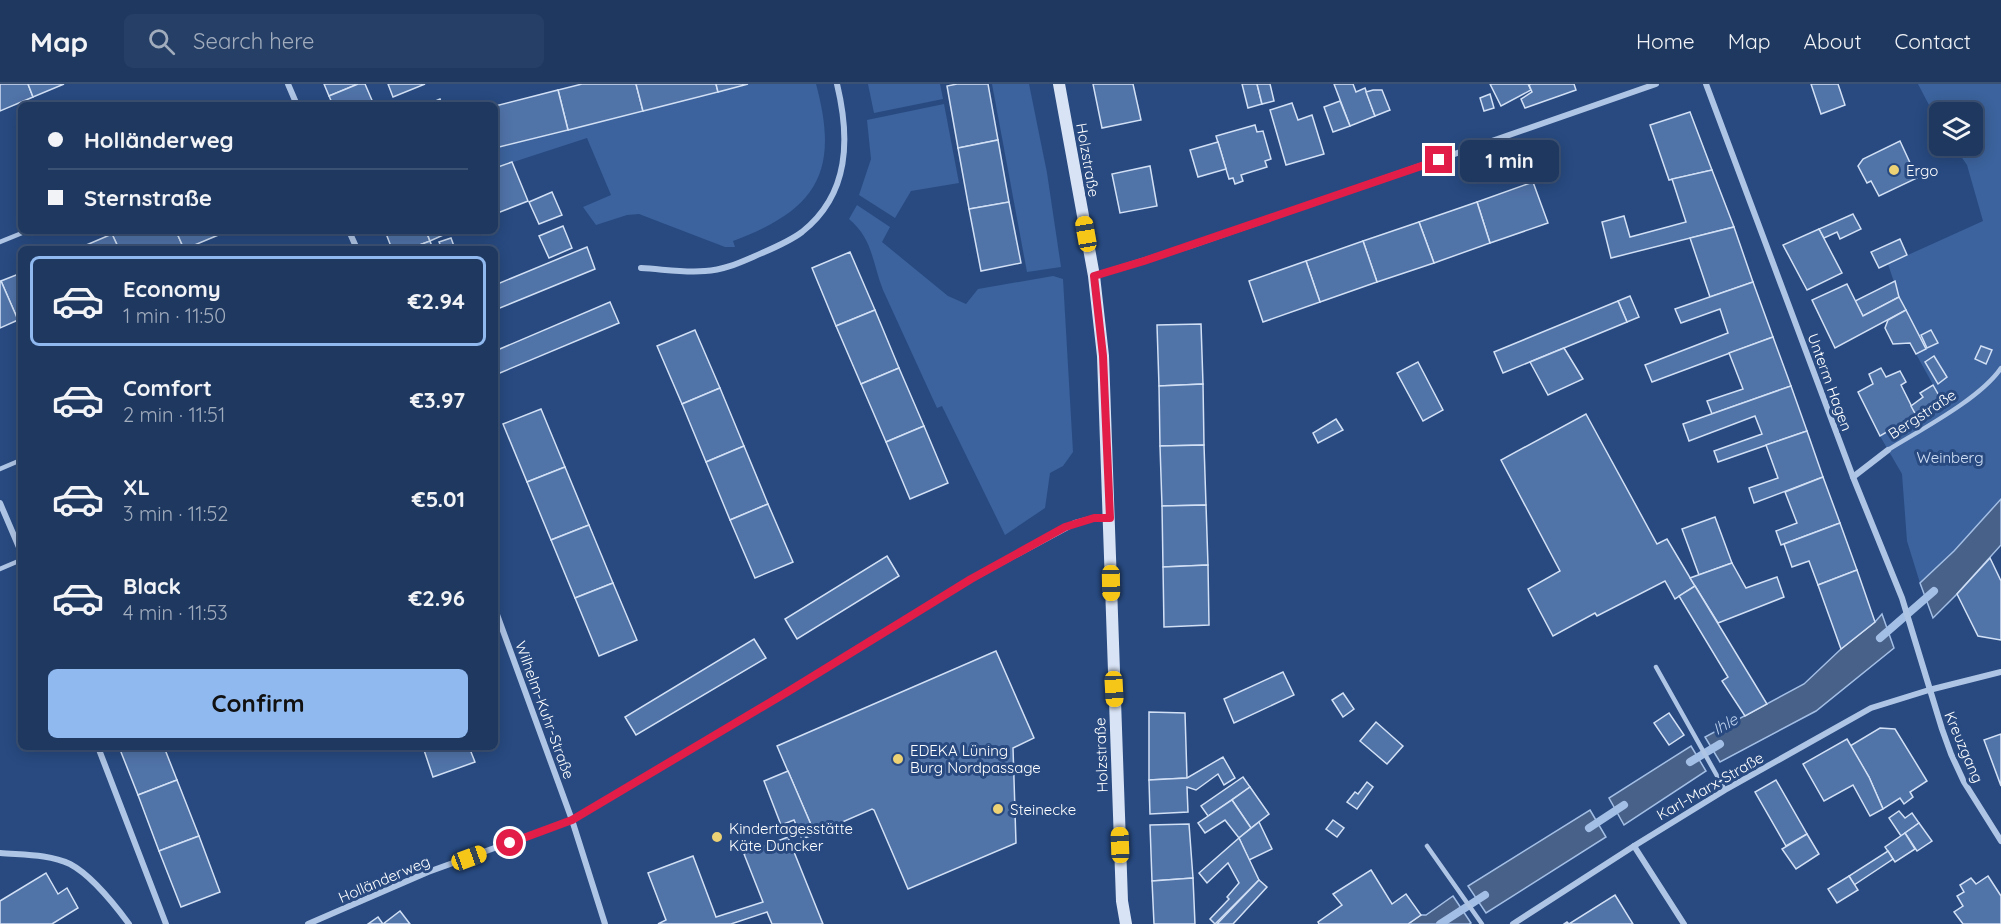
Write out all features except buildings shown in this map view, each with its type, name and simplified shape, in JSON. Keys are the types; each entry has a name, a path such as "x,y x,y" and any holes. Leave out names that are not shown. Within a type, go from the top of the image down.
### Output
{"street":[{"path":"288,84 296,102"},
{"path":"641,268 705,271 727,268 786,243 803,231 826,205 835,189 844,160 844,121 837,84"},
{"name":"Holzstraße","path":"1059,84 1094,276 1103,356 1122,901 1126,924"},
{"path":"1094,276 1180,249 1656,84"},
{"name":"Unterm Hagen","path":"1706,84 1853,477 1902,598 1929,690"},
{"name":"Bergstraße","path":"1853,477 1888,450"},
{"path":"0,503 18,545"},
{"name":"Holländerweg","path":"308,924 428,872 572,820 971,579 1075,523 1094,518 1110,518"},
{"name":"Wilhelm-Kuhr-Straße","path":"498,617 572,820 605,924"},
{"name":"Karl-Marx-Straße","path":"1513,924 1725,790 1871,708 1929,690 2001,672"},
{"name":"Kreuzgang","path":"1929,690 1964,782 2001,841"},
{"path":"99,750 166,924"},
{"path":"1634,846 1684,924"},
{"path":"0,853 46,857 70,864 100,890 129,924"}],"lane":[{"path":"0,242 20,234"},
{"name":"Bergstraße","path":"1888,450 1953,410 1986,385 2001,368"},
{"path":"0,469 18,461"},
{"path":"0,569 18,561"},
{"path":"1656,667 1725,790"},
{"path":"1427,846 1461,891 1482,924"}],"green space":[{"path":"748,84 816,84 823,115 825,141 822,164 815,184 803,201 785,216 733,241 735,247 725,247 639,214 627,215 596,225 583,207 611,195 587,138 498,167 498,147"},
{"path":"868,84 940,84 943,99 874,113"},
{"path":"992,84 1029,84 1047,173 1061,267 1027,272"},
{"name":"Weinberg","path":"1918,84 2001,84 2001,499 1954,551 1920,583 1907,541 1902,474 1880,436 1942,401 1916,354 1926,349 1899,297 1888,264 1983,221 1967,165 1961,156 1983,156 1983,102 1929,102 1929,105"},
{"path":"944,104 959,183 911,191 895,218 859,195 871,159 867,120"},
{"path":"857,205 890,227 882,242 948,296 966,304 978,289 1053,276 1063,279 1073,452 1063,466 1050,473 1045,508 1005,535 942,406 937,408 883,290 867,243 849,219"}],"shaded area":[{"path":"2001,499 2001,545 1933,618 1920,583 1954,551"},
{"path":"1882,614 1894,648 1816,711 1720,762 1705,737 1804,684"},
{"path":"1691,746 1706,771 1624,825 1609,798"},
{"path":"1590,810 1606,837 1486,913 1468,886"},
{"path":"1453,896 1471,923 1408,924 1421,915 1426,915"}],"waterway":[{"name":"Ihle","path":"1880,638 1934,591"},
{"name":"Ihle","path":"1690,762 1720,744"},
{"name":"Ihle","path":"1589,828 1624,805"},
{"name":"Ihle","path":"1440,924 1485,895"}],"place":[{"name":"Ergo","path":"1894,170"},
{"name":"EDEKA Lüning Burg Nordpassage","path":"898,759"},
{"name":"Steinecke","path":"998,809"},
{"name":"Kindertagesstätte Käte Duncker","path":"717,837"}],"route":[{"path":"510,843 572,820 971,579 1065,527 1094,518 1110,518 1103,356 1094,276 1439,160"}]}
